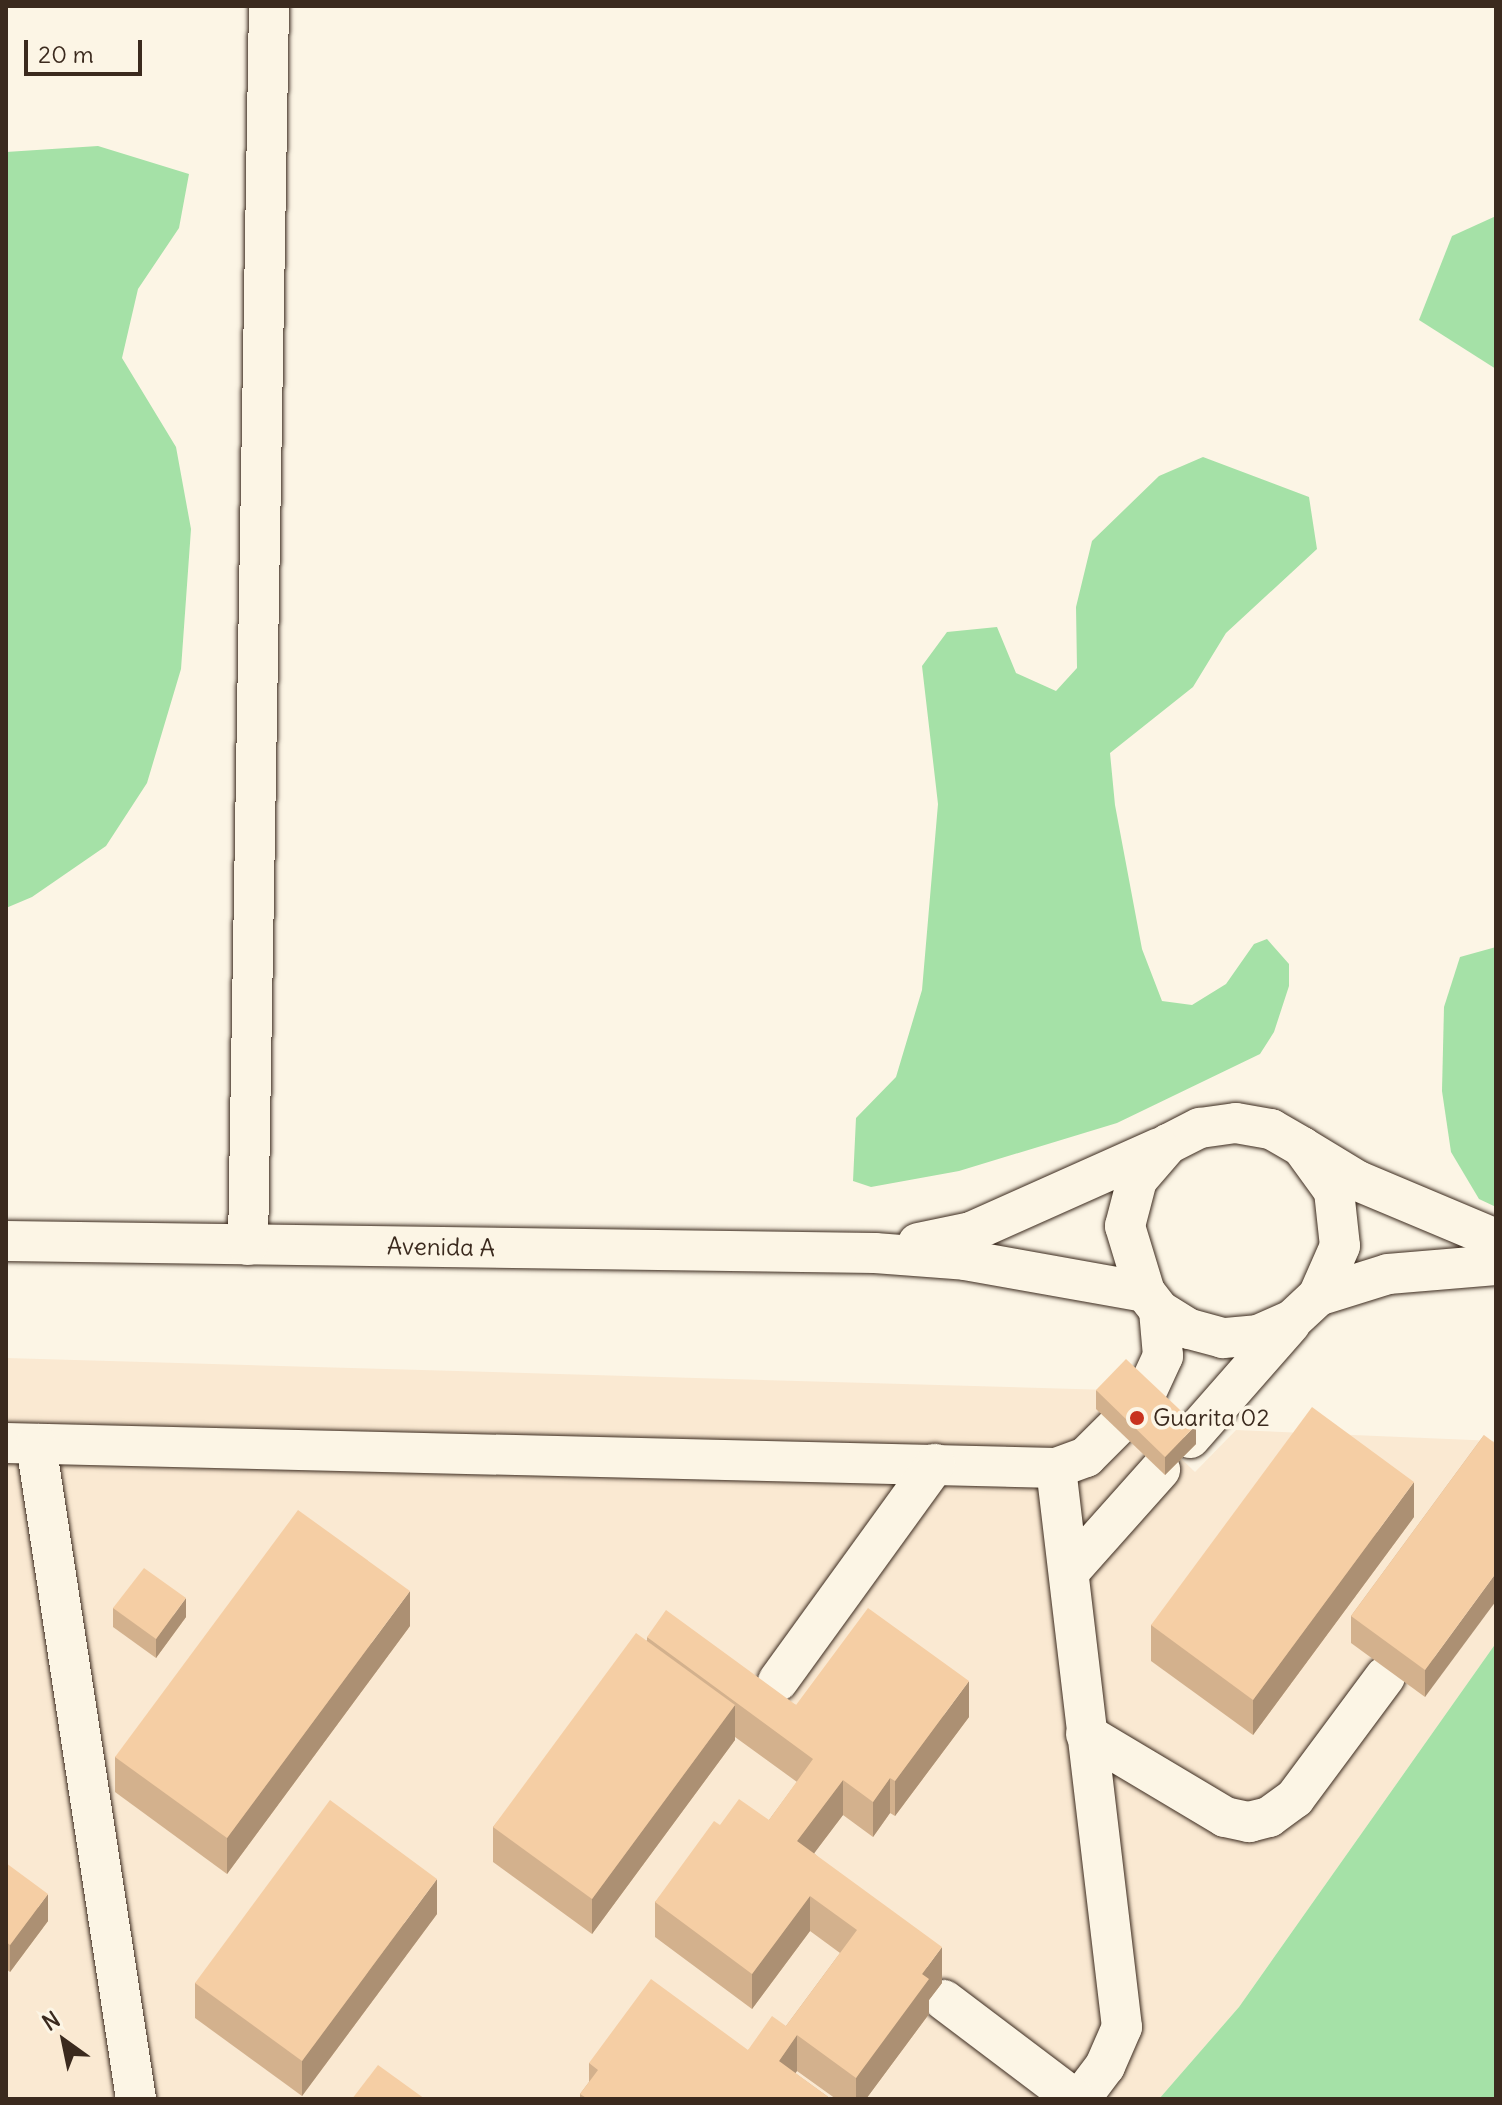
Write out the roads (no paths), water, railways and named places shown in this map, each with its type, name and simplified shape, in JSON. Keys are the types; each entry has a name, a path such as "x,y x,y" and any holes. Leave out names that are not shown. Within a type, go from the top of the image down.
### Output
{"street":[{"path":"248,1245 269,6"},
{"path":"875,1253 971,1232 1200,1128 1236,1123 1271,1129 1358,1181 1496,1239"},
{"path":"1145,1395 1163,1356 1152,1301 1125,1226 1137,1180 1168,1144"},
{"path":"1190,1438 1305,1308 1340,1246 1334,1191 1302,1147"},
{"name":"Avenida A","path":"6,1241 875,1253"},
{"path":"875,1253 965,1260 1152,1301 1189,1329 1223,1338 1259,1335 1305,1308 1388,1274 1496,1265"},
{"path":"136,2099 21,1444 1056,1468 1086,1457 1116,1427"},
{"path":"778,1681 935,1464"},
{"path":"944,2000 1078,2099 1105,2066 1122,2027 1056,1468"},
{"path":"1069,1572 1160,1470"},
{"path":"1086,1734 1225,1817 1249,1822 1269,1817 1295,1798 1385,1677"}],"place":[{"name":"Guarita 02","path":"1137,1418"}]}
